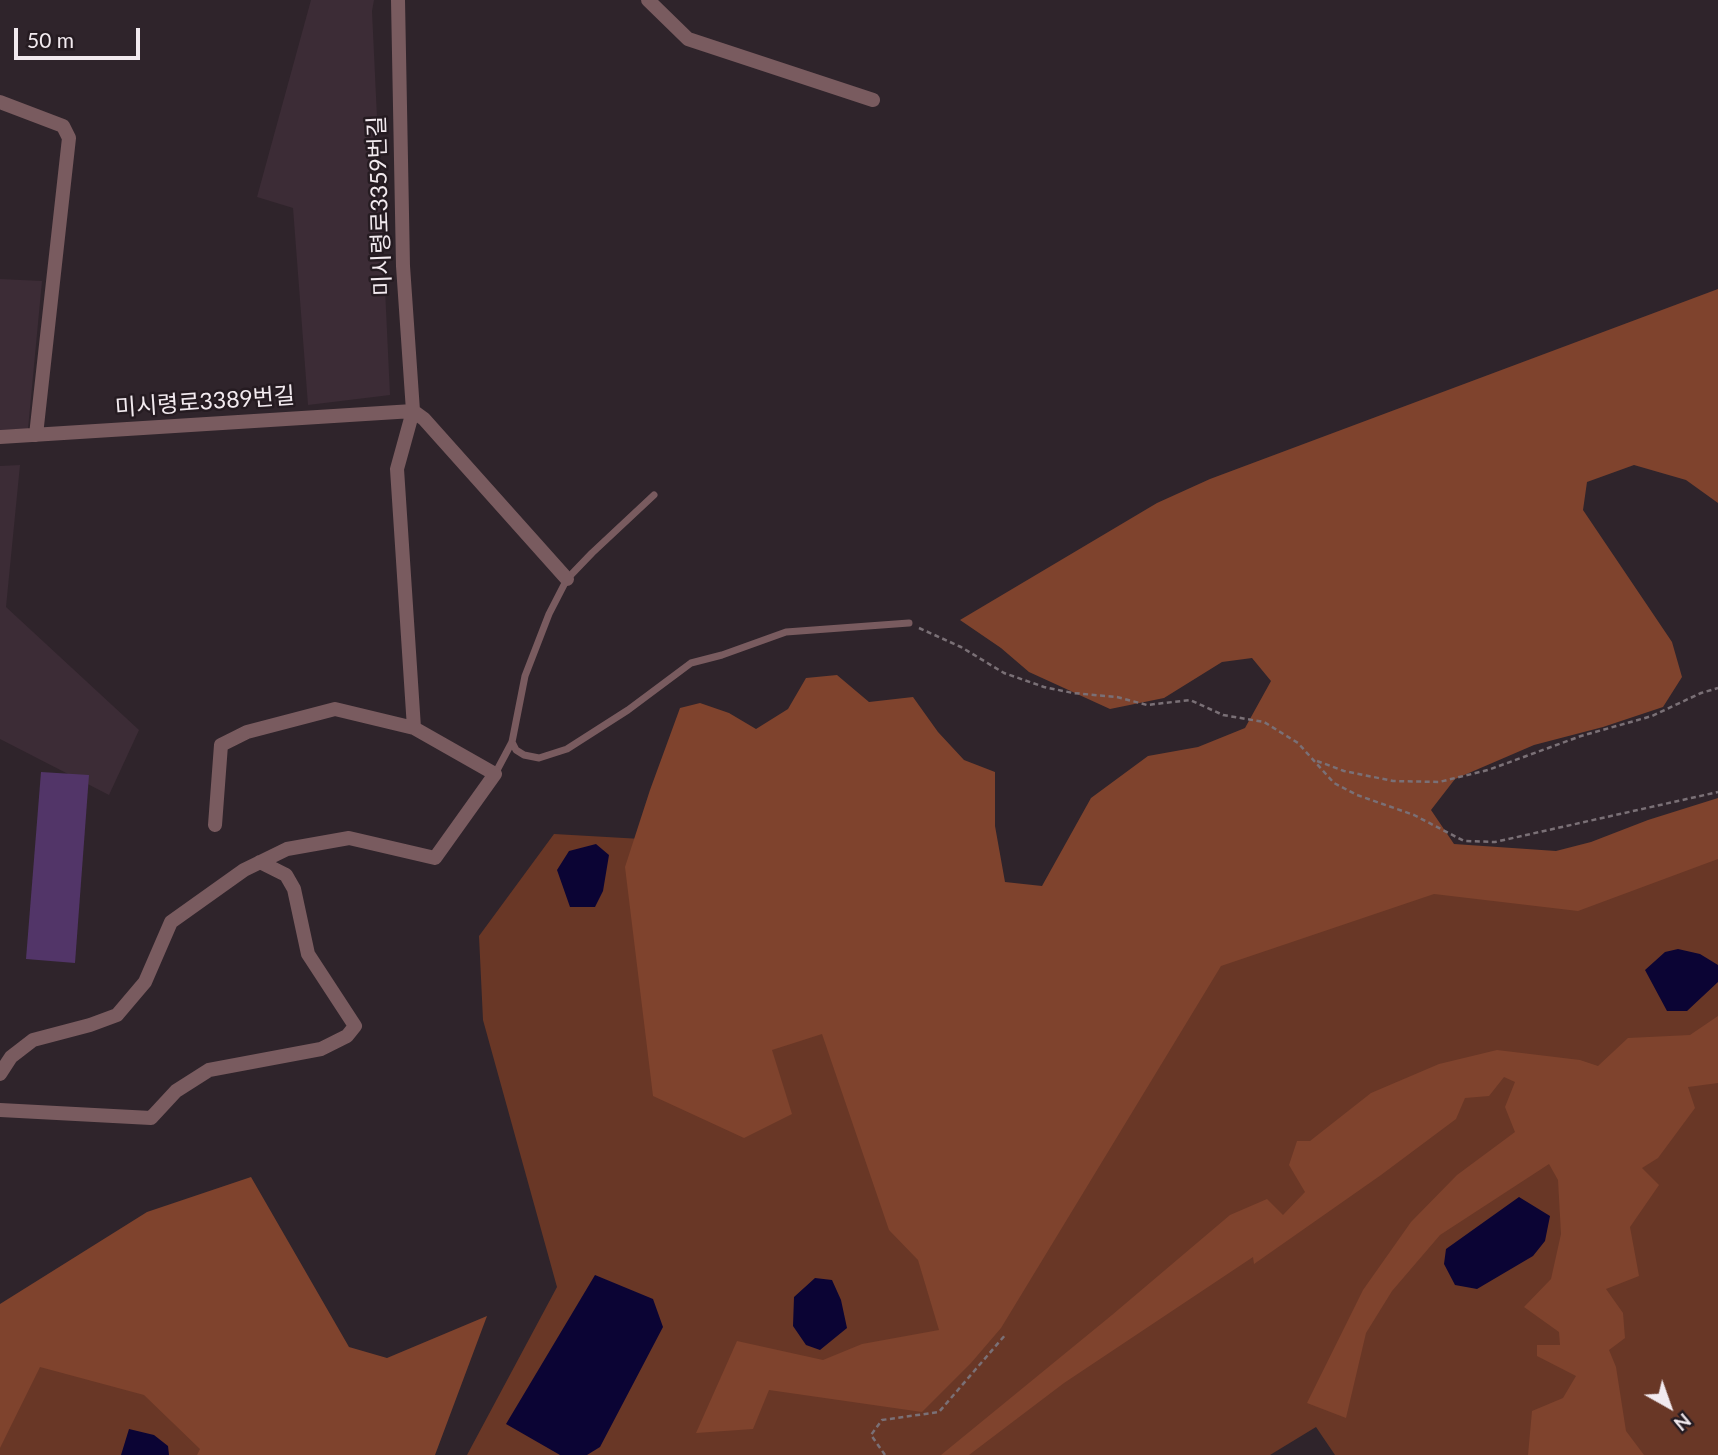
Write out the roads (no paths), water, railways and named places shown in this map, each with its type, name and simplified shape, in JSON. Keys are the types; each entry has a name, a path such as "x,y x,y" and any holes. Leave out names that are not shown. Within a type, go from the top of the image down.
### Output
{"street":[{"name":"미시령로3359번길","path":"398,0 403,267 413,411 397,469 414,728"},
{"path":"648,0 688,39 873,100"},
{"path":"0,102 63,126 69,138 36,435"},
{"name":"미시령로3389번길","path":"0,437 413,411"},
{"path":"413,411 424,419 567,579"},
{"path":"0,1074 11,1057 33,1040 117,1015 145,982 171,922 244,870 287,849 349,838 435,858 495,774 414,728 335,709 247,732 221,745 215,825"},
{"path":"0,1110 151,1118 176,1091 209,1070 321,1049 347,1036 355,1026 309,954 294,889 286,875 260,862"}],"lane":[{"path":"495,774 512,742 525,676 549,614 567,579 654,495"},
{"path":"512,742 516,750 524,755 539,758 567,749 628,710 691,663 786,632 909,623"}]}
